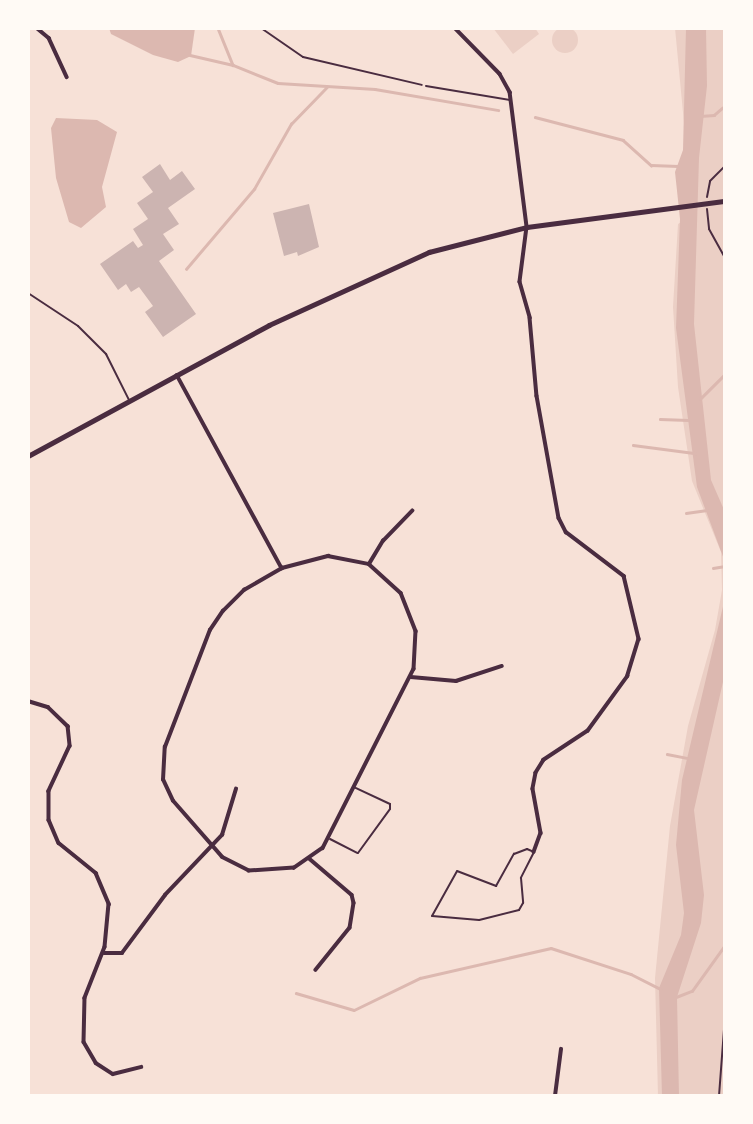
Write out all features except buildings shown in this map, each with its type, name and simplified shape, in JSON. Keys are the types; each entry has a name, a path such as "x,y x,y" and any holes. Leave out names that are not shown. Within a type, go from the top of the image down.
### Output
{"main road":[{"path":"28,456 177,375 386,268 462,242 527,227 724,202"}],"street":[{"path":"37,28 49,38 67,77"},
{"path":"455,28 500,74 512,100 527,227 520,282 530,318 537,396 559,518 566,533 624,576 639,639 628,676 588,731 539,767 533,789 541,833 534,852"},
{"path":"177,375 282,568"},
{"path":"369,564 386,537 412,511"},
{"path":"328,556 369,564 391,582 410,611 417,644 411,677 330,838 310,859 282,872 261,873 238,867 212,845 167,791 162,769 165,747 215,621 244,590 282,568 328,556"},
{"path":"411,677 456,681 502,666"},
{"path":"28,701 48,706 68,726 70,746 51,783 49,820 59,844 91,867 105,887 109,915 104,953 85,998 84,1042 96,1063 114,1074 141,1066"},
{"path":"104,953 122,953 164,895 212,845 228,825 228,806 236,789"},
{"path":"310,859 352,895 354,903 350,928 316,971"},
{"path":"555,1096 561,1049"},
{"path":"229,1096 286,1096"}],"lane":[{"path":"426,86 512,100"},
{"path":"28,293 78,326 106,354 129,401"},
{"path":"330,838 358,853 390,809 390,804 355,788"},
{"path":"522,850 534,852 521,878 523,903 519,910 479,920 432,916 457,871 492,887 514,854 522,850"}],"path":[{"path":"261,28 303,57 426,86"},
{"path":"722,252 725,258"},
{"path":"719,1096 725,1017"}],"shaded area":[{"path":"565,27 574,31 578,40 574,49 565,53 556,49 552,40 556,31"},
{"path":"109,28 195,28 191,56 178,62 153,55 111,34"},
{"path":"493,28 535,28 539,34 513,54"},
{"path":"675,28 725,28 725,1096 658,1096 655,978 670,826 688,726 715,630 722,590 721,552 692,481 678,387 673,307 678,224 689,217 689,176"},
{"path":"686,28 706,28 707,86 699,158 694,324 711,480 725,512 725,562 697,487 676,328 680,219 675,172 683,150"},
{"path":"56,118 97,120 117,132 102,187 106,207 81,228 69,222 56,178 51,128"},
{"path":"725,598 725,673 694,810 704,895 701,923 677,997 679,1096 662,1096 659,988 681,935 684,913 676,845 682,780"}],"waterway":[{"path":"218,28 233,65"},
{"path":"190,55 233,65 278,83 375,89 498,110"},
{"path":"186,269 254,189 291,124 327,87"},
{"path":"700,116 714,115 722,108"},
{"path":"535,117 623,140 651,165 678,166"},
{"path":"700,399 725,374"},
{"path":"660,419 688,420"},
{"path":"633,445 695,453"},
{"path":"686,513 707,510"},
{"path":"713,568 725,566"},
{"path":"667,754 688,758"},
{"path":"676,997 692,991 725,945"},
{"path":"296,993 354,1010 420,978 551,948 631,974 660,989"}]}
